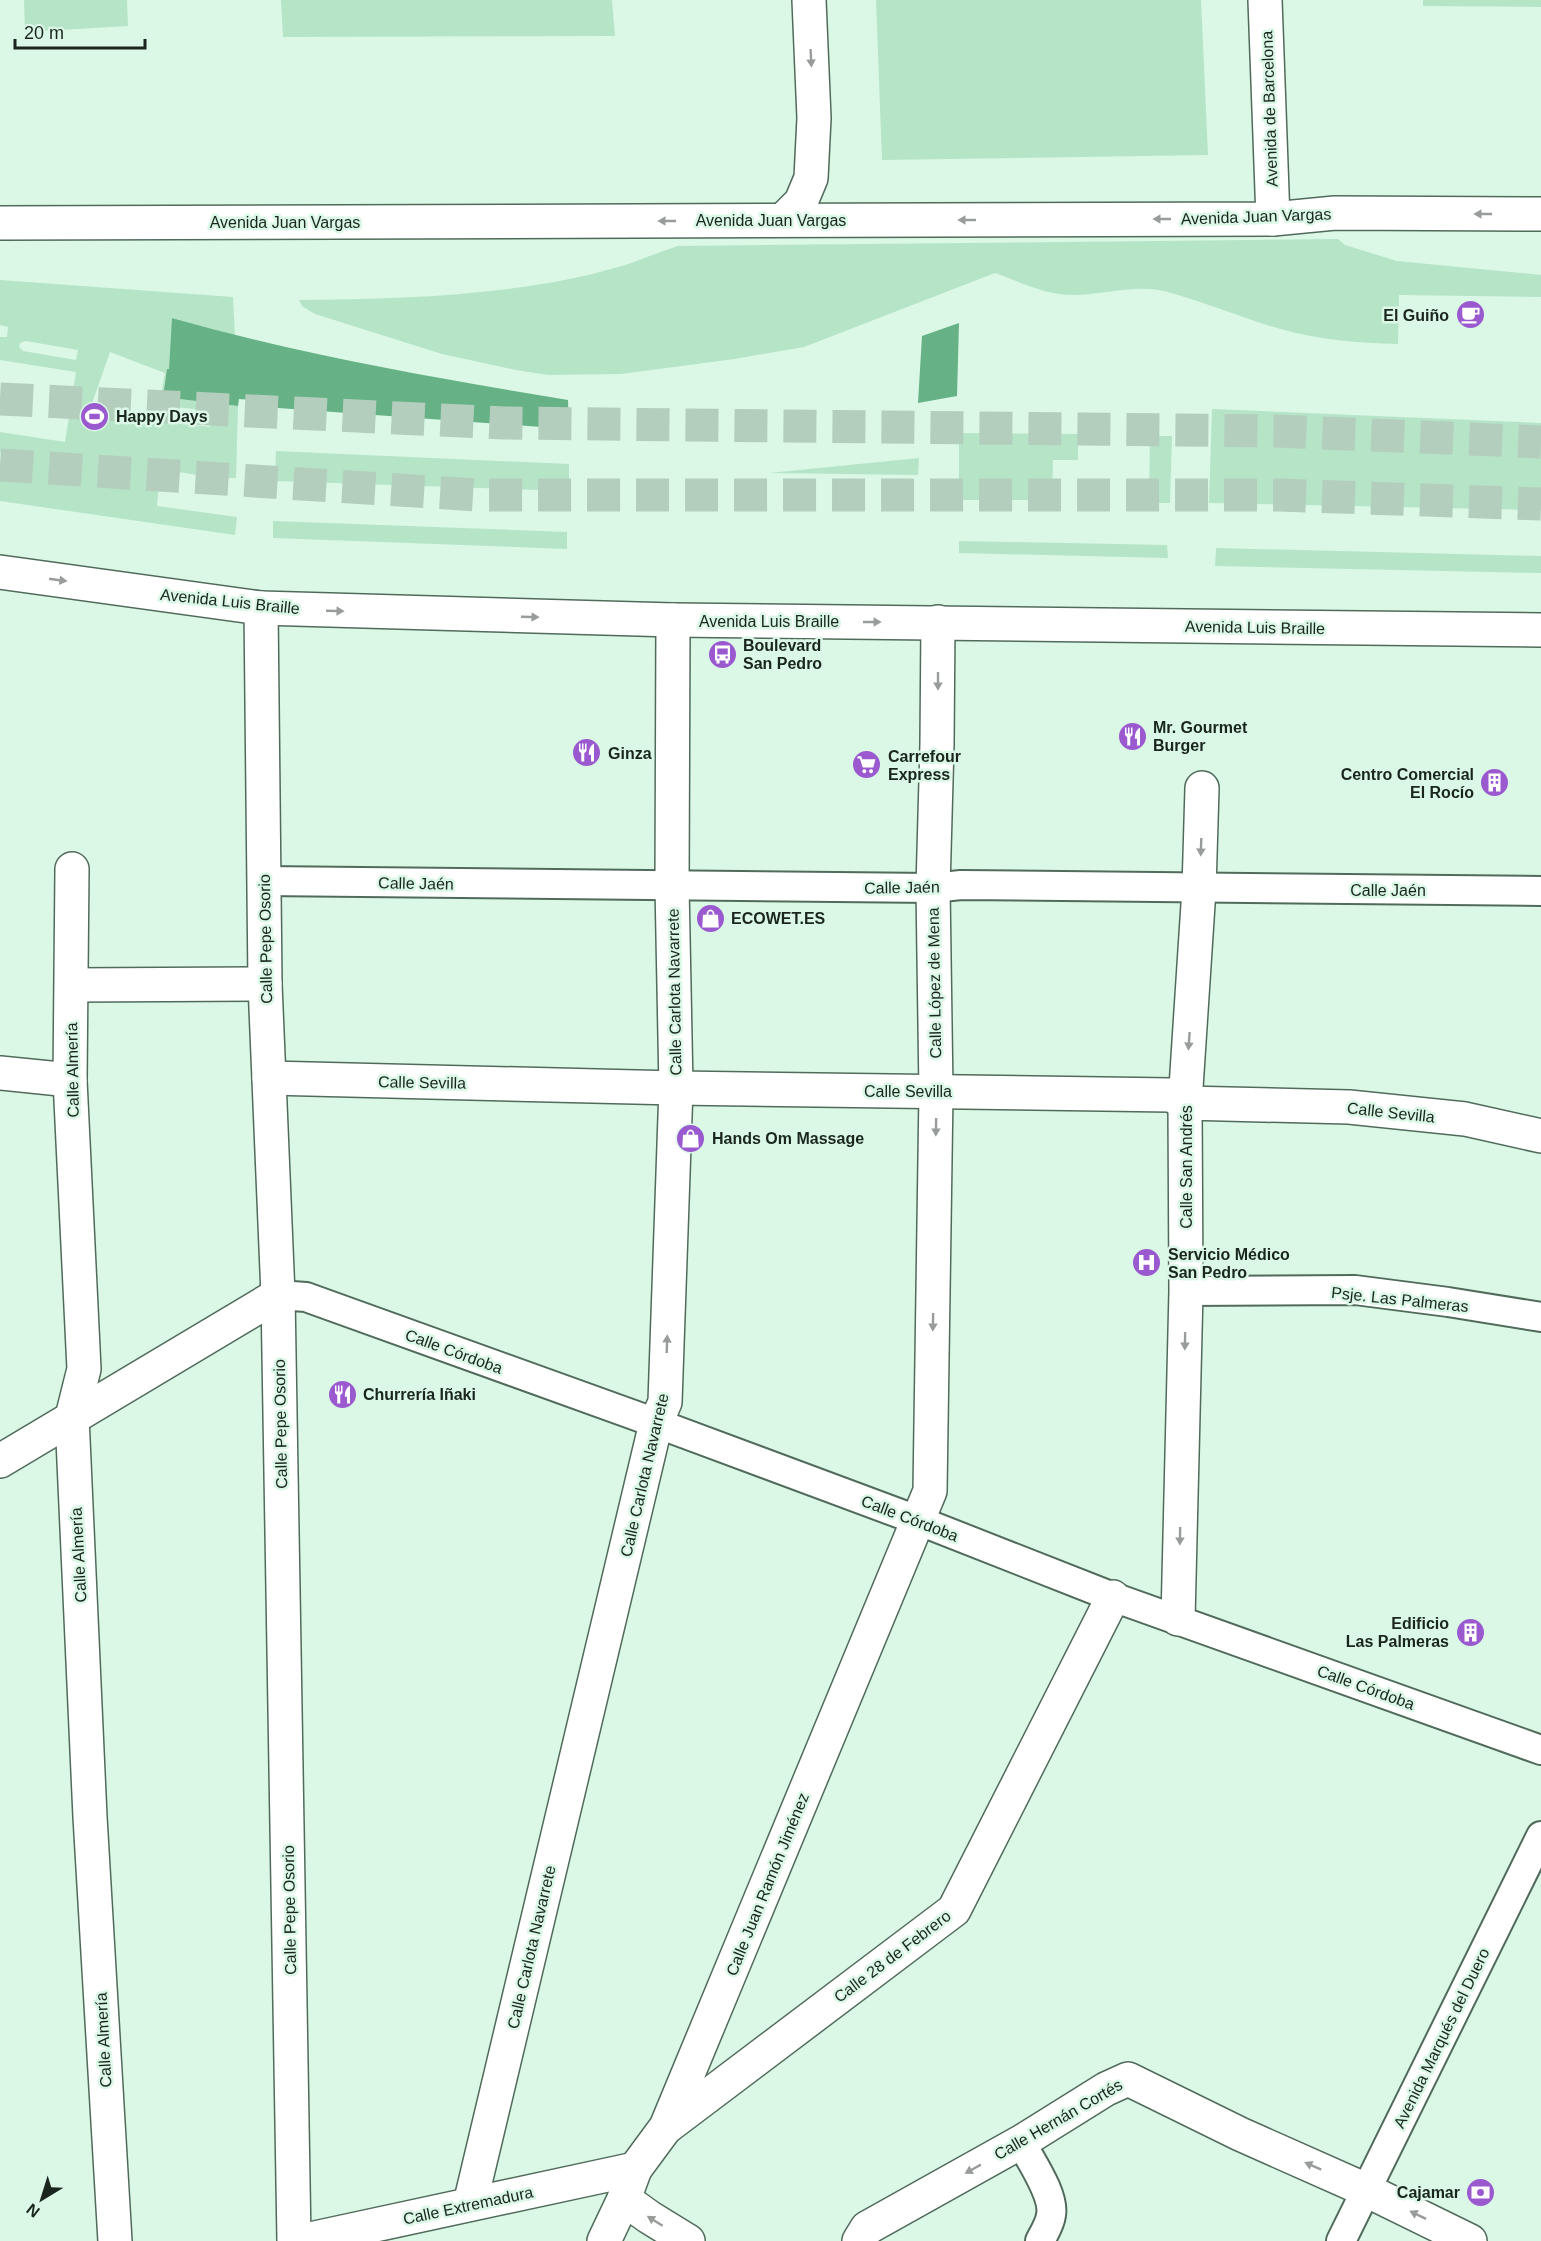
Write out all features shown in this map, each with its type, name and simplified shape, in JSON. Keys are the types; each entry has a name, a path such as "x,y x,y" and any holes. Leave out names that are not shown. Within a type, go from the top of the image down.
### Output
{"street":[{"path":"783,220 801,201 811,178 814,118 809,0"},
{"name":"Avenida de Barcelona","path":"1265,0 1273,219"},
{"name":"Avenida Juan Vargas","path":"0,223 1273,219 1335,213 1541,214"},
{"name":"Avenida Luis Braille","path":"0,572 261,608 673,620 1541,630"},
{"name":"Calle Pepe Osorio","path":"261,608 265,984 278,1295 294,2241"},
{"name":"Calle Carlota Navarrete","path":"470,2204 661,1413 676,1088 672,886 673,620"},
{"name":"Calle López de Mena","path":"917,1520 930,1491 936,1092 933,888 938,622"},
{"name":"Calle San Andrés","path":"1178,1619 1186,1291 1185,1103 1199,889 1202,788"},
{"name":"Calle Almería","path":"72,869 70,1080 84,1369 72,1417 91,1829 116,2241"},
{"name":"Calle Jaén","path":"263,881 1541,891"},
{"path":"72,985 265,984"},
{"path":"0,1073 70,1080"},
{"name":"Calle Sevilla","path":"269,1078 676,1088 936,1092 950,1090 1171,1095 1185,1103 1349,1107 1465,1119 1541,1136"},
{"name":"Psje. Las Palmeras","path":"1186,1291 1355,1290 1541,1317"},
{"path":"0,1461 278,1295"},
{"name":"Calle Córdoba","path":"278,1295 306,1297 661,1413 917,1520 1113,1597 1541,1750"},
{"name":"Calle Juan Ramón Jiménez","path":"604,2241 629,2184 666,2127 917,1520"},
{"name":"Calle 28 de Febrero","path":"666,2127 954,1910 1113,1597"},
{"name":"Avenida Marqués del Duero","path":"1341,2241 1541,1836"},
{"name":"Calle Hernán Cortés","path":"859,2241 867,2228 1021,2142 1106,2089 1128,2079 1240,2134 1366,2190"},
{"path":"1021,2142 1052,2207 1051,2218 1040,2241"},
{"path":"629,2184 649,2217 688,2241"},
{"name":"Calle Extremadura","path":"300,2241 470,2204 629,2184"},
{"path":"1366,2190 1470,2241"}],"shaded area":[{"path":"24,0 127,0 128,26 25,32"},
{"path":"281,0 612,0 615,36 283,37"},
{"path":"876,0 1201,0 1208,155 882,160"},
{"path":"1423,0 1541,0 1541,7 1423,6"},
{"path":"1338,239 1345,245 1397,261 1541,275 1541,297 1399,295 1398,344 1383,344 1295,333 1164,291 1129,289 1084,295 1052,293 995,273 804,347 621,374 548,375 442,354 315,314 302,306 299,300 420,297 503,290 583,276 622,266 678,246"},
{"path":"0,280 233,297 235,336 173,318 169,370 163,397 238,406 236,478 216,478 160,469 157,506 237,517 235,535 0,501 0,465 25,469 28,457 0,452 0,432 65,442 76,372 0,360 0,337 7,337 8,327 0,325","holes":["26,341 78,350 76,360 23,351 19,347 20,343","110,352 165,373 160,402 152,421 89,412","175,407 212,411 210,427 174,423"]},
{"path":"172,318 319,354 568,400 569,429 278,408 278,402 239,399 238,406 163,397 167,369 169,369"},
{"path":"959,323 957,396 918,403 922,336"},
{"path":"1212,409 1541,423 1541,510 1209,503"},
{"path":"959,433 1078,434 1078,460 1053,460 1052,500 959,500"},
{"path":"1150,436 1172,436 1170,503 1149,503"},
{"path":"276,451 569,464 569,491 275,481"},
{"path":"919,458 918,475 769,473"},
{"path":"273,521 567,532 567,549 273,538"},
{"path":"959,541 1167,545 1168,558 959,553"},
{"path":"1216,548 1541,556 1541,573 1215,566"}],"tunnel":[{"path":"0,399 503,423 1276,431 1541,442"},
{"path":"0,465 478,495 1280,495 1541,504"}],"place":[{"name":"El Guiño","path":"1470,315"},
{"name":"Happy Days","path":"95,416"},
{"name":"Boulevard San Pedro","path":"722,654"},
{"name":"Mr. Gourmet Burger","path":"1132,736"},
{"name":"Ginza","path":"587,753"},
{"name":"Carrefour Express","path":"867,765"},
{"name":"Centro Comercial El Rocío","path":"1495,783"},
{"name":"ECOWET.ES","path":"710,918"},
{"name":"Hands Om Massage","path":"691,1138"},
{"name":"Servicio Médico San Pedro","path":"1147,1263"},
{"name":"Churrería Iñaki","path":"342,1394"},
{"name":"Edificio Las Palmeras","path":"1470,1632"},
{"name":"Cajamar","path":"1481,2192"}]}
